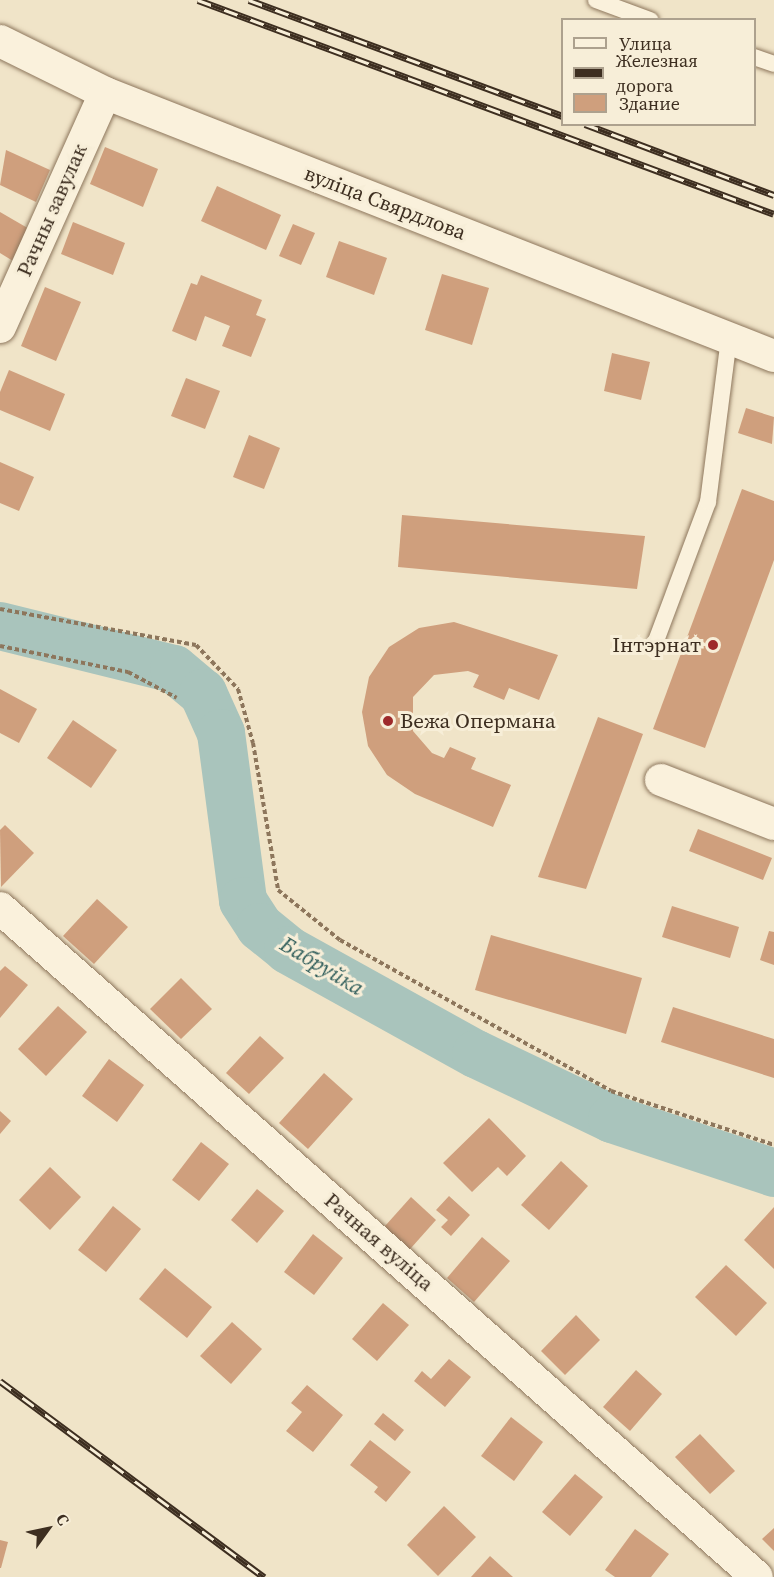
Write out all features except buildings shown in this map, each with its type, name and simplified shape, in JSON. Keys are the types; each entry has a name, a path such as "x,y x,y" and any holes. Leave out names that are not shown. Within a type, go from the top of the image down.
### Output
{"street":[{"name":"вуліца Свярдлова","path":"0,41 105,93 774,356"},
{"name":"Рачны завулак","path":"0,327 105,93"},
{"path":"661,780 774,824"},
{"name":"Рачная вуліца","path":"0,908 757,1577"}],"lane":[{"path":"596,0 645,18"},
{"path":"756,58 774,64"},
{"path":"656,641 708,502 729,338"}],"path":[{"path":"0,609 196,645 238,689 253,743 278,890 340,940 611,1091 774,1144"},
{"path":"0,646 128,672 177,698"}],"waterway":[{"name":"Бабруйка","path":"0,626 174,669 203,693 221,733 243,901 260,927 288,950 476,1054 612,1119 774,1173"}],"railway":[{"path":"198,0 774,214"},
{"path":"249,0 561,116"},
{"path":"590,126 774,195"},
{"path":"0,1381 264,1577"}],"place":[{"name":"Інтэрнат","path":"713,645"},
{"name":"Вежа Опермана","path":"388,721"}]}
